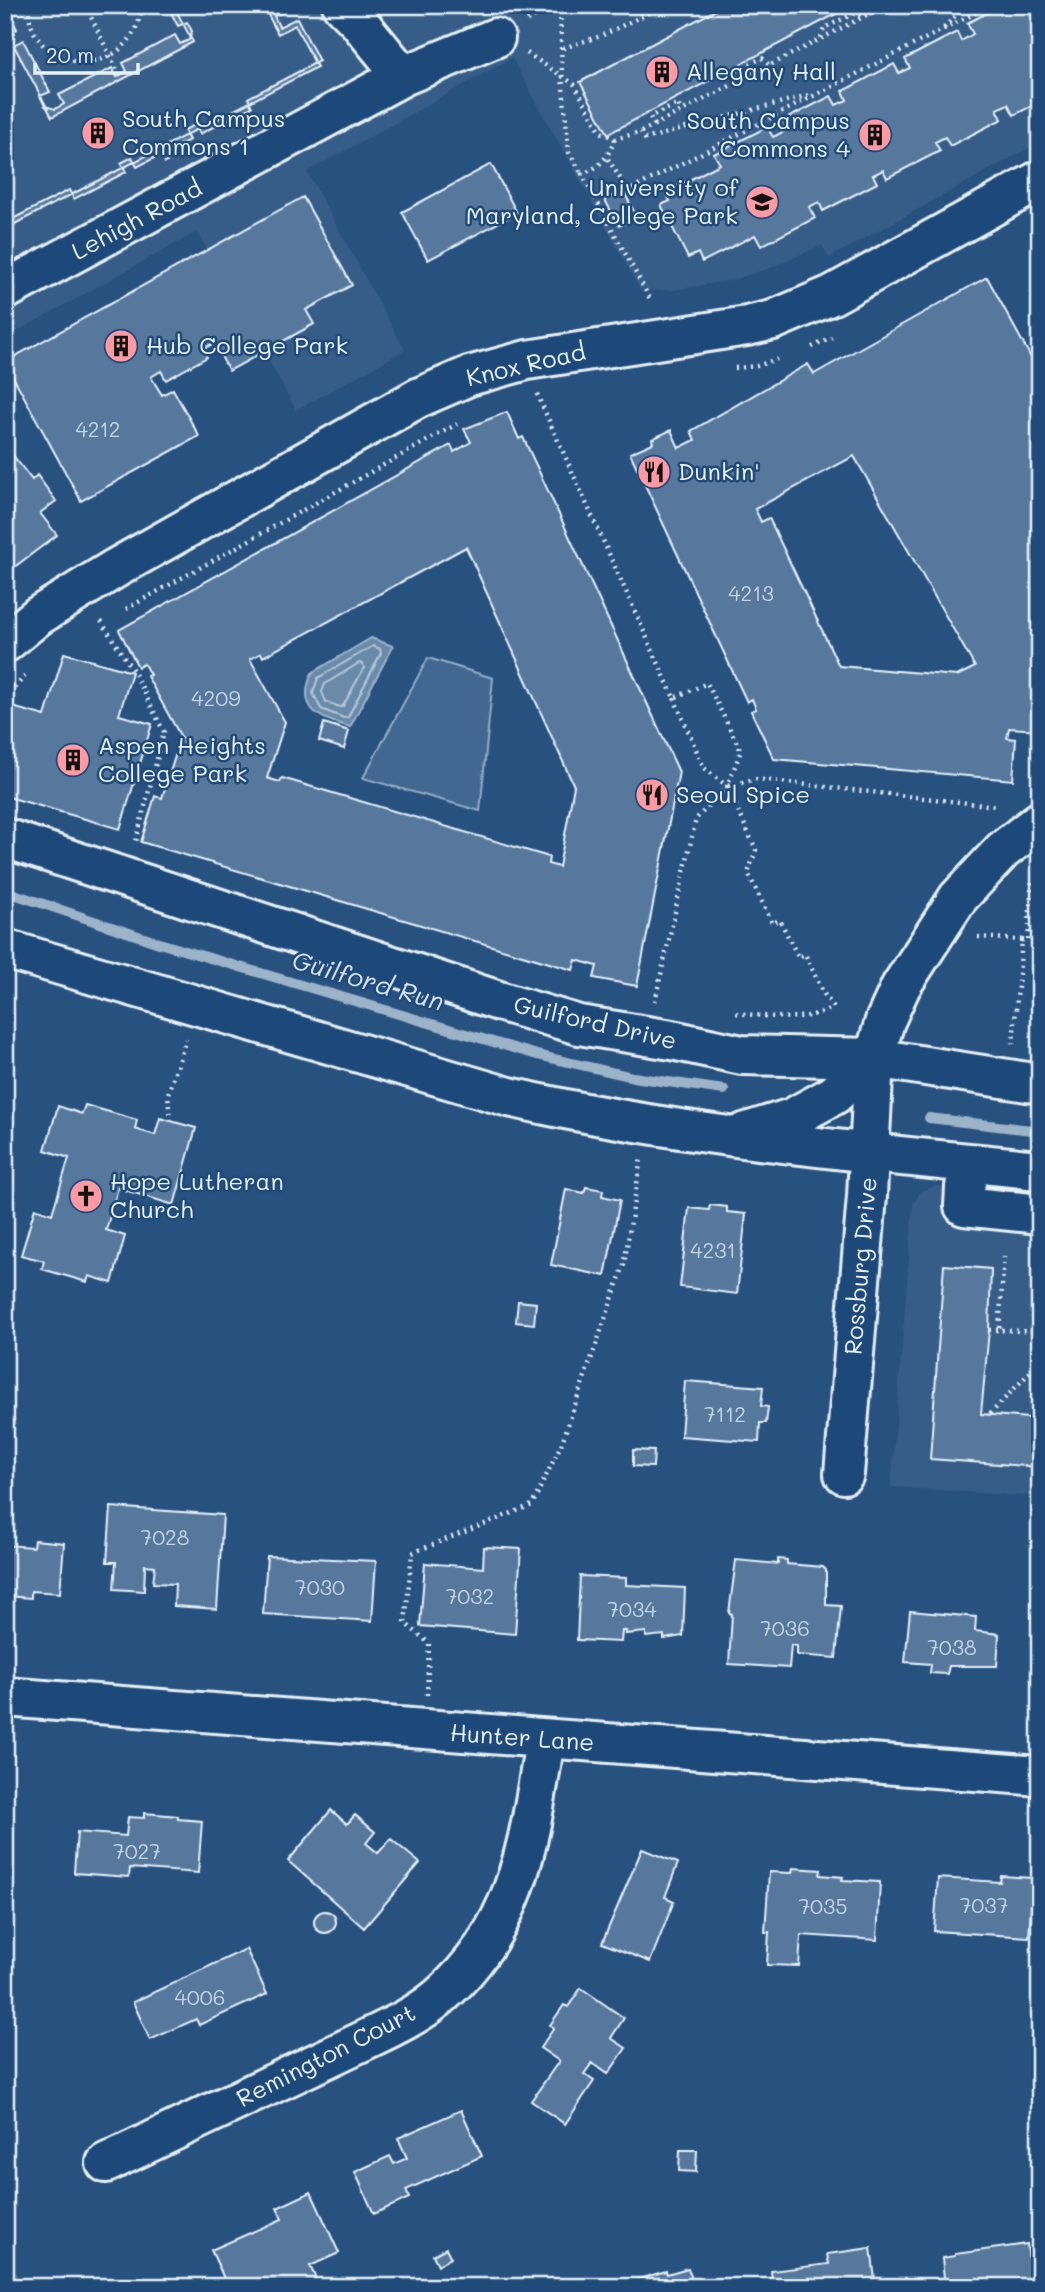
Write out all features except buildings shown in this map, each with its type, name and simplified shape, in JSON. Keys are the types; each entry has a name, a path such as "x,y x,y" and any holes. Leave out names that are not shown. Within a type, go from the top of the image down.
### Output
{"street":[{"path":"342,5 403,76"},
{"name":"Lehigh Road","path":"5,290 403,76 495,38"},
{"name":"Knox Road","path":"19,655 38,616 116,568 418,398 469,376 527,360 773,320 832,295 1040,180"},
{"name":"Rossburg Drive","path":"844,1474 870,1152 874,1058 885,1021 901,986 958,898 1003,850 1040,821"},
{"name":"Guilford Drive","path":"5,838 476,994 579,1025 742,1055 874,1058 1040,1084"},
{"path":"5,949 509,1097 568,1111 732,1137 1040,1170"},
{"path":"732,1137 792,1118 834,1096 874,1058"},
{"path":"970,1163 964,1206 1040,1214"},
{"name":"Hunter Lane","path":"5,1697 1040,1776"},
{"name":"Remington Court","path":"106,2162 404,2021 438,1998 476,1956 496,1930 508,1907 521,1867 545,1740"}],"path":[{"path":"29,5 33,28 42,43 54,54 70,61 88,63 120,50 133,37 140,20 142,5"},
{"path":"85,5 122,80"},
{"path":"561,5 562,76 569,152 650,299"},
{"path":"563,48 601,36 655,7 665,5"},
{"path":"495,38 507,40 574,84 601,132 615,139 641,132 886,5"},
{"path":"941,31 965,5"},
{"path":"608,159 628,191 991,5"},
{"path":"821,39 824,28 855,13 863,17"},
{"path":"831,17 838,21"},
{"path":"736,83 735,71 746,64 762,58 769,66"},
{"path":"641,132 645,139 817,93"},
{"path":"655,125 650,117 663,108 678,104 682,111"},
{"path":"582,174 592,171 608,159 615,139"},
{"path":"525,398 537,393 704,768 727,786 756,850 748,873 772,923 780,920 798,957 805,954 824,994 833,1006 827,1011 800,1017 728,1013"},
{"path":"119,612 463,421"},
{"path":"92,626 111,616"},
{"path":"101,621 134,672 164,732 134,850"},
{"path":"5,698 19,655"},
{"path":"654,1007 696,819 727,786 741,751 707,683 674,698"},
{"path":"727,786 755,779 995,806"},
{"path":"978,937 1028,941 1032,878"},
{"path":"1012,1048 1022,940"},
{"path":"170,1121 168,1094 187,1037"},
{"path":"426,1731 429,1643 405,1623 412,1553 532,1505 561,1445 624,1265 642,1157"},
{"path":"999,1330 1004,1256"},
{"path":"989,1329 1040,1332"},
{"path":"990,1415 1039,1364 1040,1350"}],"shaded area":[{"name":"University of Maryland, College Park","path":"5,5 1040,5 1040,142 829,258 822,245 773,267 733,280 674,290 641,291 512,58 307,172 405,350 296,410 197,232 5,338"},
{"path":"428,658 493,678 480,811 363,778"},
{"path":"936,1186 1040,1198 1040,1497 891,1487 913,1204 921,1191"}],"water":[{"path":"371,638 393,646 350,727 320,716 309,704 307,696 312,673"}],"waterway":[{"name":"Guilford Run","path":"5,891 159,943 537,1055 633,1077 724,1090"},
{"name":"Guilford Run","path":"929,1118 1040,1131"}],"place":[{"name":"Allegany Hall","path":"662,72"},
{"name":"South Campus Commons 1","path":"98,133"},
{"name":"South Campus Commons 4","path":"875,135"},
{"name":"University of Maryland, College Park","path":"762,202"},
{"name":"Hub College Park","path":"121,346"},
{"name":"Dunkin'","path":"654,472"},
{"name":"Aspen Heights College Park","path":"73,760"},
{"name":"Seoul Spice","path":"652,795"},
{"name":"Hope Lutheran Church","path":"86,1196"}]}
